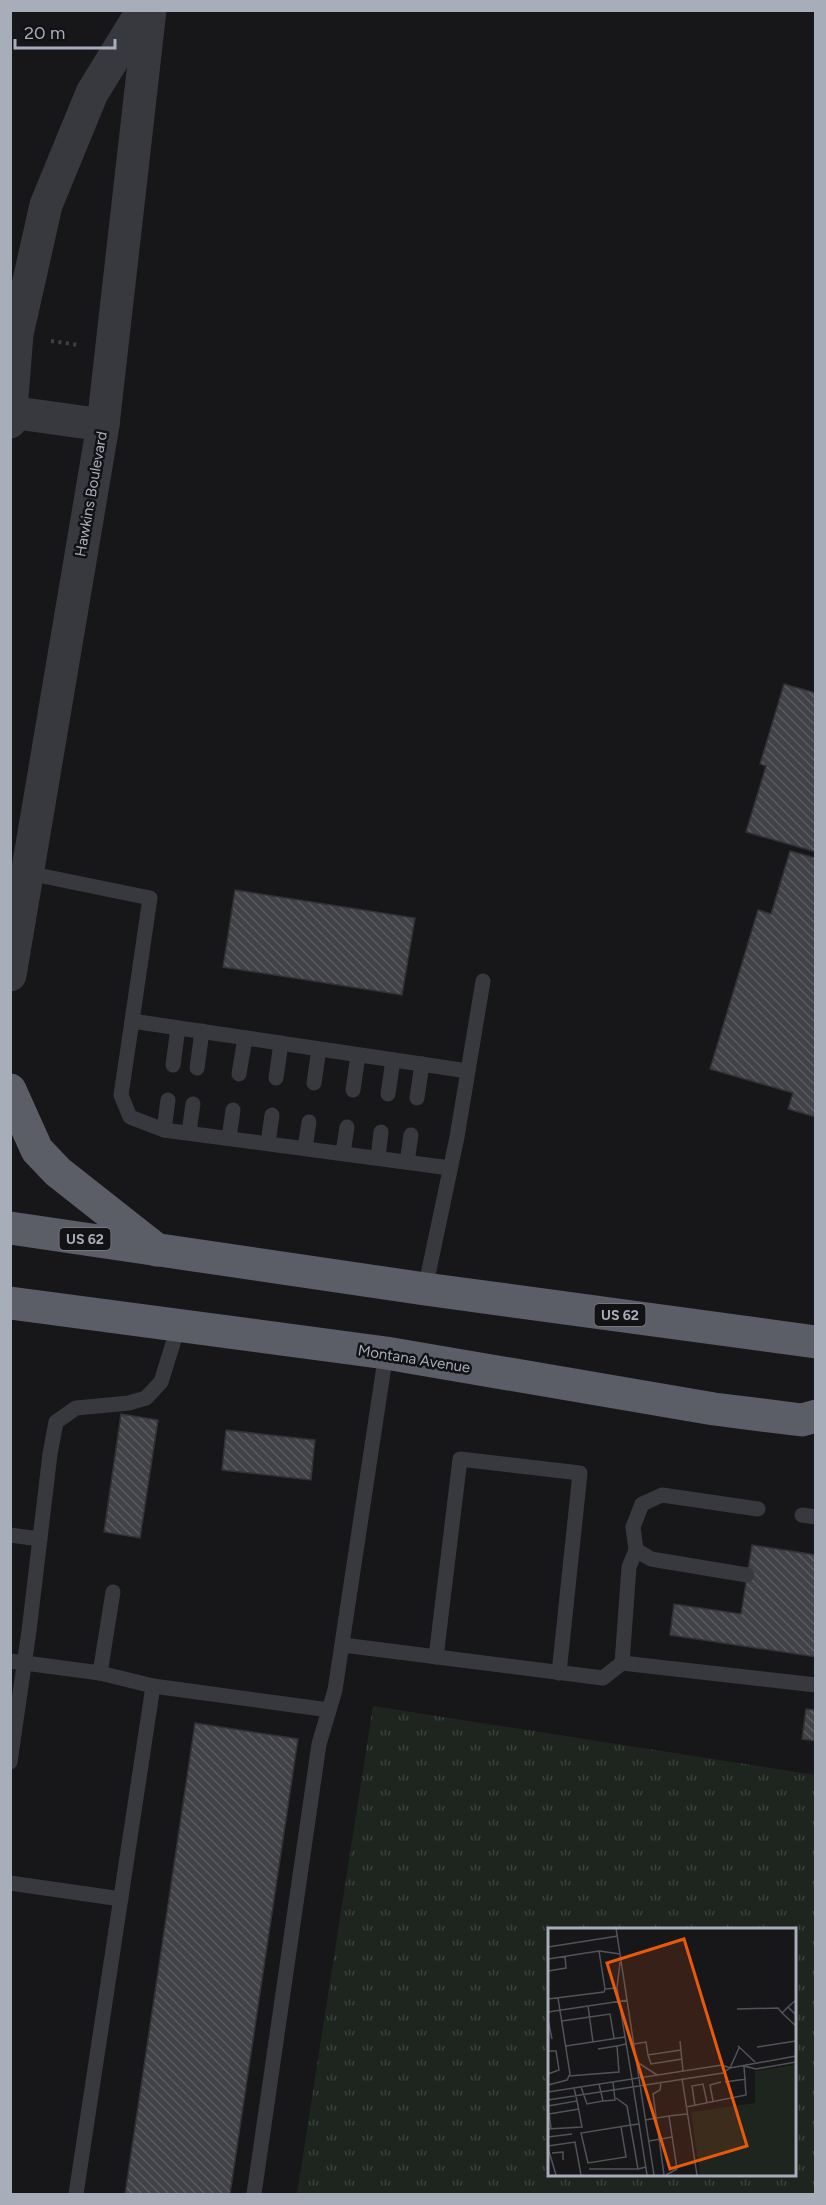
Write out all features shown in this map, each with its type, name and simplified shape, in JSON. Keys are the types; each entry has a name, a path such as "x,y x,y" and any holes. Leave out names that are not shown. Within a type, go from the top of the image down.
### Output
{"highway":[{"path":"10,1090 37,1150 57,1172 159,1251"},
{"name":"US 62","path":"10,1228 425,1289 816,1342"},
{"name":"Montana Avenue","path":"10,1303 386,1353 714,1409 802,1420 816,1416"}],"street":[{"path":"103,425 11,415 20,274 60,167 93,93 143,10"},
{"name":"Hawkins Boulevard","path":"10,975 103,425 150,10"}],"lane":[{"path":"28,873 150,898 121,1095 130,1117 164,1130 450,1168"},
{"path":"425,1289 450,1168 483,981"},
{"path":"132,1021 468,1071"},
{"path":"173,1065 178,1028"},
{"path":"197,1068 202,1031"},
{"path":"239,1074 245,1038"},
{"path":"276,1078 281,1043"},
{"path":"314,1083 320,1049"},
{"path":"353,1090 358,1055"},
{"path":"388,1094 393,1060"},
{"path":"417,1098 422,1064"},
{"path":"164,1130 168,1100"},
{"path":"189,1132 193,1104"},
{"path":"229,1138 233,1110"},
{"path":"268,1143 272,1115"},
{"path":"305,1148 309,1122"},
{"path":"343,1153 347,1127"},
{"path":"378,1158 381,1132"},
{"path":"407,1162 411,1135"},
{"path":"10,1762 17,1661 40,1539 56,1422 76,1408 129,1403 146,1398 160,1382 179,1324"},
{"path":"254,2194 317,1755 343,1645 386,1353"},
{"path":"436,1657 460,1458 580,1473 559,1673"},
{"path":"622,1663 629,1567 636,1550 633,1527 642,1504 662,1495 758,1509"},
{"path":"10,1535 40,1539"},
{"path":"636,1550 651,1559 747,1575"},
{"path":"100,1673 113,1592"},
{"path":"343,1645 603,1678 622,1663 816,1686"},
{"path":"17,1661 100,1673 153,1686 329,1710"},
{"path":"76,2194 153,1686"},
{"path":"10,1883 121,1899"}],"path":[{"path":"42,339 83,346"}],"green space":[{"path":"373,1706 815,1775 815,2194 297,2194"}],"building":[{"path":"784,684 816,693 816,852 746,832 766,766 760,764"},
{"path":"790,851 816,858 816,1117 788,1109 793,1093 710,1069 758,910 771,914"},
{"path":"235,890 415,918 402,995 223,967"},
{"path":"121,1414 158,1420 140,1538 104,1532"},
{"path":"226,1430 315,1440 311,1480 222,1470"},
{"path":"752,1545 816,1555 816,1657 670,1635 674,1604 741,1614"},
{"path":"806,1709 816,1710 816,1741 802,1739"},
{"path":"195,1723 298,1739 230,2194 125,2194"}]}
